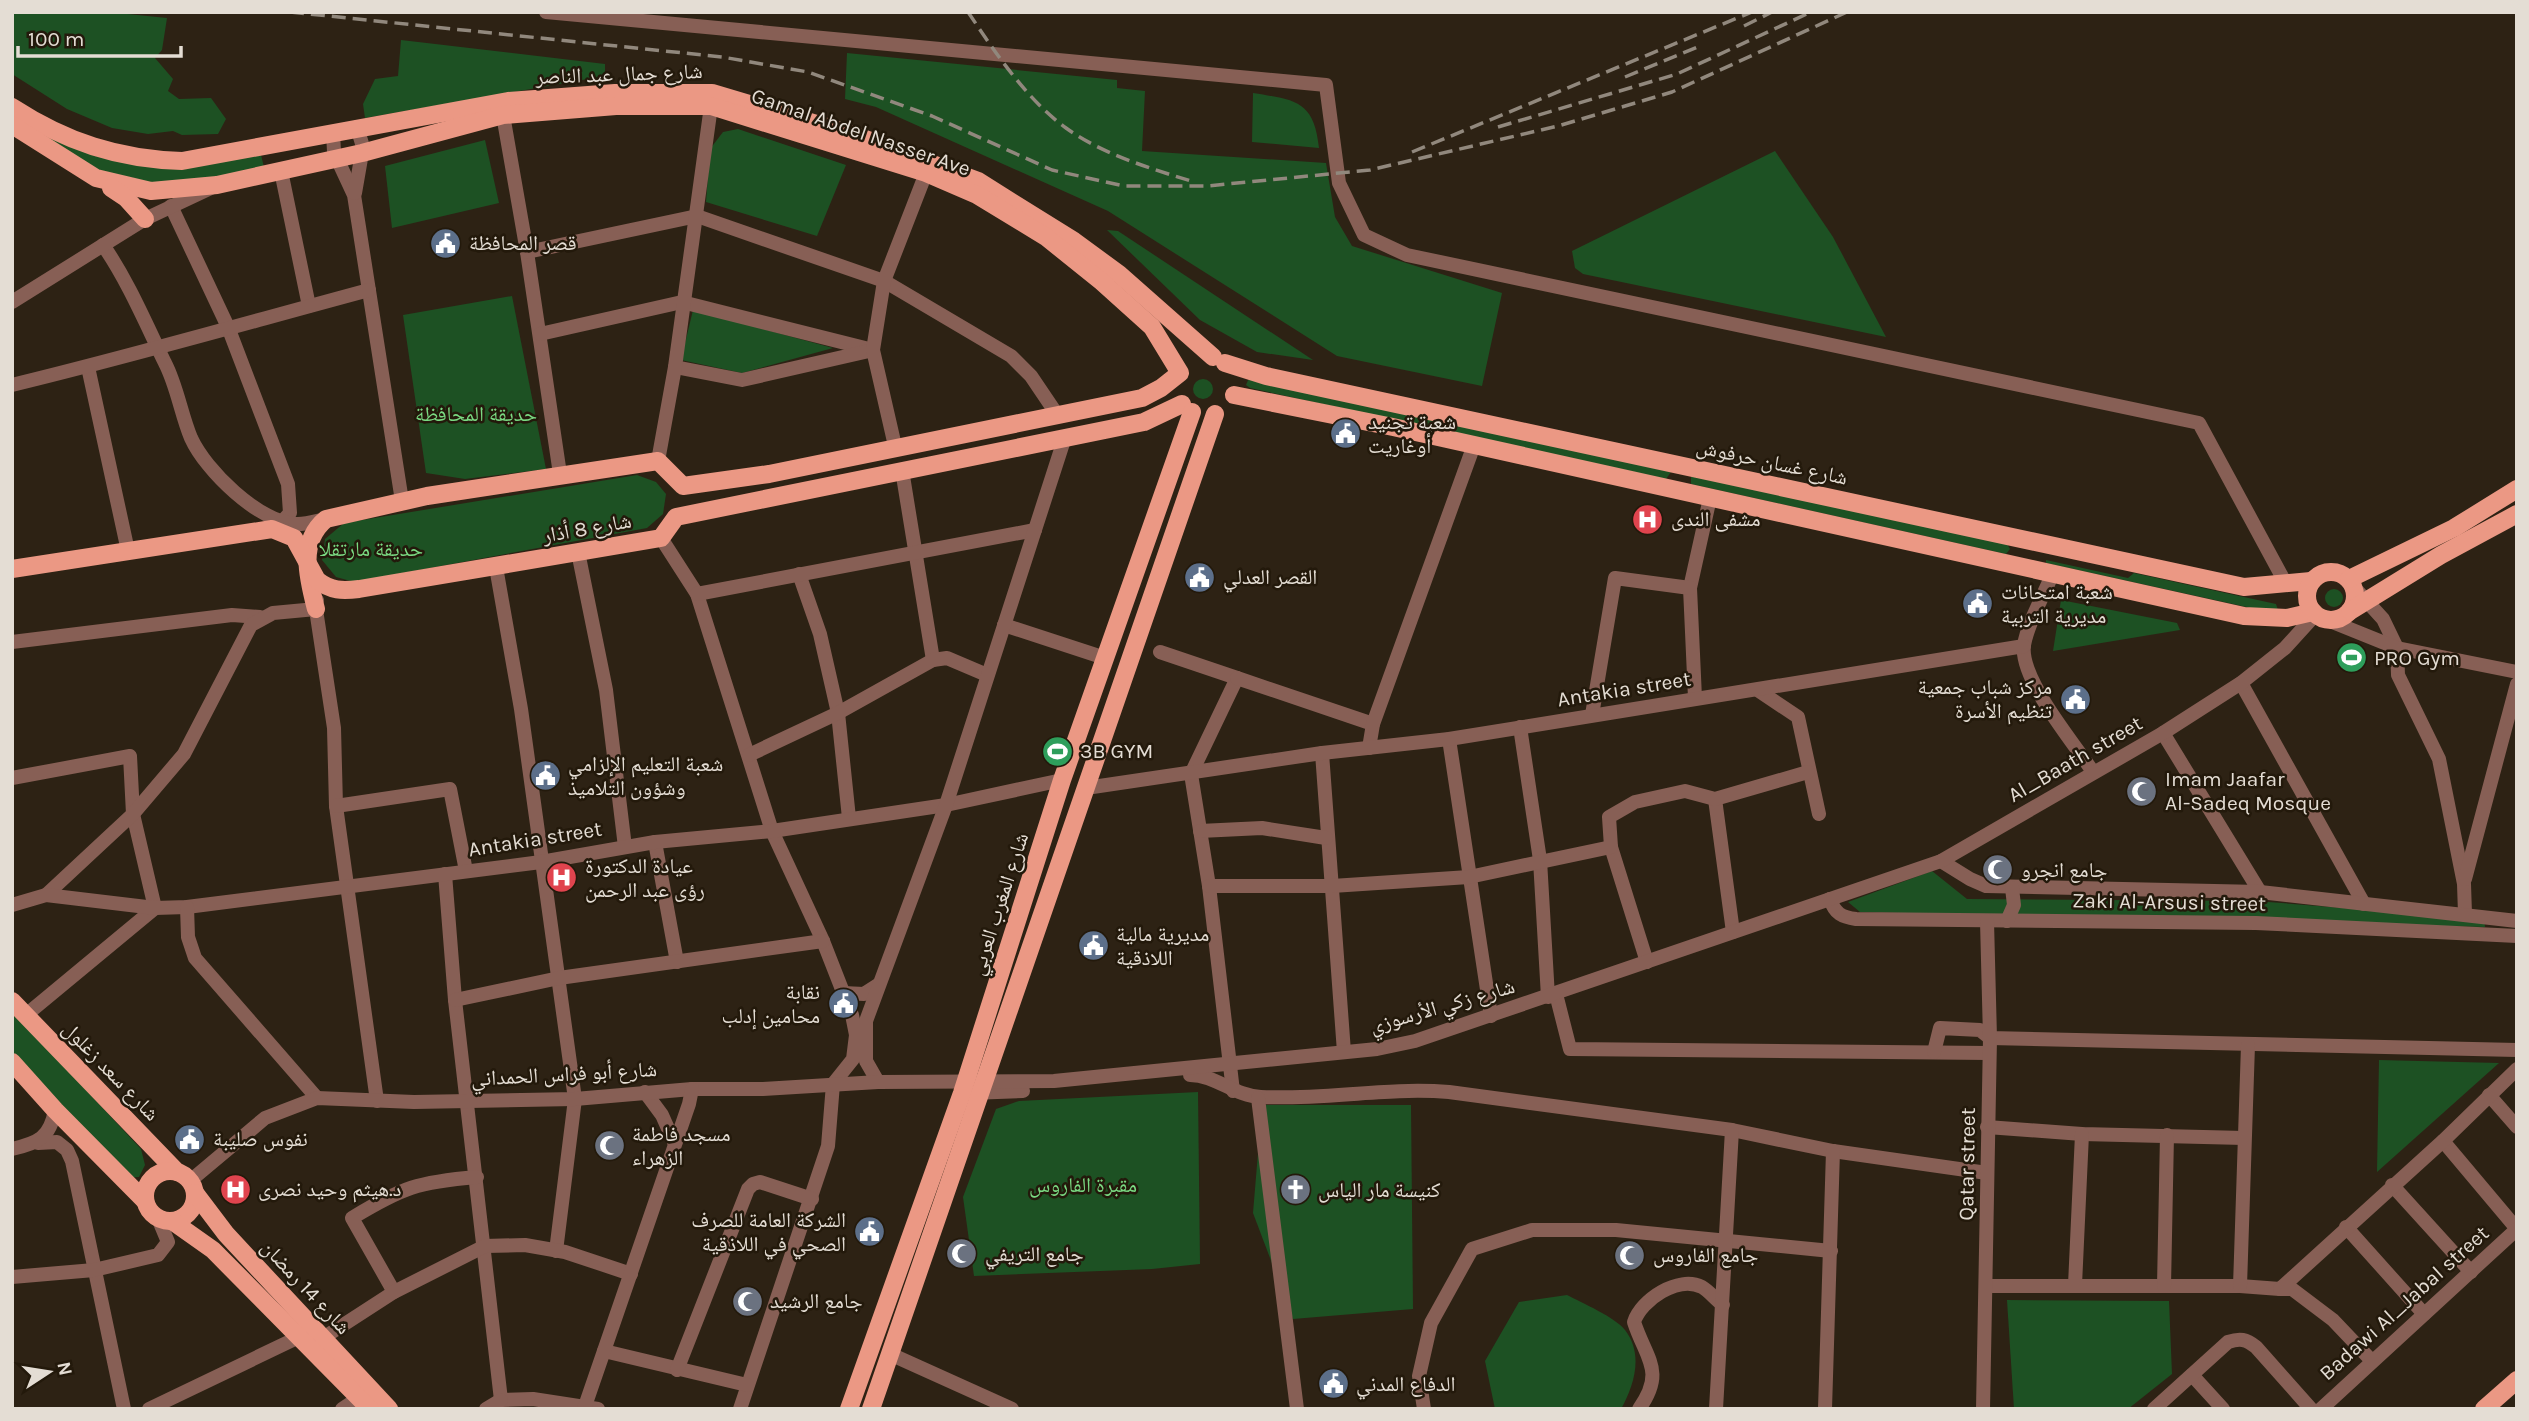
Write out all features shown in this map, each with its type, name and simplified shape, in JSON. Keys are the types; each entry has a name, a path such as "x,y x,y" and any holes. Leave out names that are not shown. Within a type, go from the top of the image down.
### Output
{"main road":[{"name":"شارع جمال عبد الناصر","path":"12,107 57,134 93,149 164,161 216,156 357,127 508,101 615,93 712,93 857,136 978,181 1074,241 1118,274 1219,360"},
{"name":"شارع جمال عبد الناصر","path":"12,125 96,178 151,191 218,186 362,153 503,115 616,106 710,106"},
{"name":"Gamal Abdel Nasser Ave","path":"710,106 926,173 977,195 1046,237 1152,327 1180,373"},
{"path":"96,178 126,198 145,219"},
{"path":"676,517 1144,422 1187,408 1215,414 1227,407 1234,395 1234,378 1219,360 1194,359 1161,388 1142,397 769,474 683,486"},
{"name":"شارع غسان حرفوش","path":"1219,360 1266,376 2244,587 2311,581"},
{"path":"1180,373 1177,388 1187,408"},
{"path":"1234,395 1474,445 2244,616 2287,618 2350,611 2441,555 2517,514"},
{"name":"شارع المغرب العربي","path":"851,1406 964,1087 1062,780 1183,440 1187,408"},
{"name":"شارع المغرب العربي","path":"872,1409 1215,414"},
{"path":"1144,422 1167,421 1183,440"},
{"path":"316,609 308,563 310,537 326,519 402,501 560,474 658,461 683,486 683,505 676,517"},
{"path":"1678,490 1683,466"},
{"path":"2351,582 2517,489"},
{"path":"2487,507 2497,526"},
{"name":"شارع 8 أذار","path":"330,590 359,589 661,538 676,517"},
{"path":"12,569 278,525 295,538 317,580 330,590"},
{"path":"2431,539 2441,555"},
{"path":"2028,569 2025,559 2029,553 2037,551 2089,564 2144,566"},
{"path":"2319,616 2306,593 2311,581 2325,572 2334,571 2351,582 2355,597 2350,611"},
{"name":"شارع سعد زغلول","path":"12,1001 187,1182"},
{"path":"12,1062 55,1110 145,1201 165,1220 187,1215 187,1182 168,1171 153,1178 148,1185 145,1201"},
{"name":"شارع 14 رمضان","path":"187,1182 213,1220 389,1409"},
{"name":"شارع 14 رمضان","path":"165,1220 213,1250 365,1403"},
{"path":"2484,1409 2517,1380"}],"street":[{"path":"546,12 1326,85 1336,174 1364,235 1407,255 2199,423 2286,584"},
{"path":"658,461 675,367 681,302 697,216 710,106"},
{"path":"503,115 527,252 560,474"},
{"path":"354,194 362,153 362,140 357,127"},
{"path":"332,132 337,159 354,194 402,501"},
{"path":"281,171 309,306"},
{"path":"895,446 873,350 884,281 926,173"},
{"path":"12,302 145,219 218,186"},
{"path":"171,206 228,327 288,484 290,513 278,525"},
{"path":"527,252 697,216 884,281 1011,356 1031,376 1058,416"},
{"path":"103,245 117,266 156,350 165,363 186,426 201,455 254,507 278,525 326,519"},
{"path":"12,385 156,350 228,327 369,290"},
{"path":"540,334 681,302 873,350"},
{"path":"675,367 742,380 873,350"},
{"path":"88,367 128,551"},
{"path":"878,1082 866,1062 864,1035 878,985 946,805 1065,437"},
{"path":"1369,748 1373,724 1474,445"},
{"path":"902,470 933,660"},
{"path":"1695,698 1690,588 1710,498"},
{"path":"696,594 1035,530"},
{"path":"661,538 696,594 772,831 844,993 852,1015 856,1045 853,1059 833,1084 828,1146 740,1409"},
{"path":"578,552 606,690 625,846"},
{"path":"496,567 521,709 575,1099 556,1251"},
{"path":"799,574 821,635 838,713 849,818"},
{"path":"2052,575 2024,646 2026,665 2034,683 2093,772"},
{"path":"1592,715 1615,578 1690,588"},
{"path":"2351,582 2383,619 2397,648 2398,675 2439,759 2464,884 2465,914"},
{"path":"330,590 318,598 316,609 334,728 336,806 377,1101"},
{"path":"12,642 232,615 260,617 316,609"},
{"path":"2319,616 2397,648 2517,672"},
{"name":"Al_Baath street","path":"1830,899 1941,861 2163,733 2241,683 2285,648 2319,616"},
{"path":"46,895 133,814 184,754 236,649 251,625 260,617"},
{"path":"1004,625 1105,658"},
{"name":"Antakia street","path":"1086,788 1322,753 1449,739 1695,698 1759,691 2024,646"},
{"path":"1160,652 1373,724"},
{"path":"749,755 838,713 933,660 947,658 988,674"},
{"path":"1233,1091 1209,886 1191,774 1237,678"},
{"path":"2241,683 2364,904"},
{"path":"2464,884 2517,684"},
{"path":"1759,691 1798,717 1819,814"},
{"path":"1520,727 1540,860 1552,995 1570,1049 1934,1052 1990,1045 2248,1045 2517,1050"},
{"path":"2163,733 2260,892"},
{"path":"1449,739 1491,1016"},
{"path":"1322,753 1326,838 1344,1052"},
{"path":"12,778 130,756 133,814 155,908 26,1015"},
{"path":"1647,962 1611,848 1609,817 1635,802 1685,791 1715,799 1808,772"},
{"name":"Antakia street","path":"12,905 46,895 155,908 187,906 541,862 655,842 772,831 946,805 1062,780"},
{"path":"336,806 450,789 466,871"},
{"path":"1715,799 1733,932"},
{"path":"1200,831 1262,828 1326,838"},
{"path":"655,842 677,962"},
{"path":"1209,886 1332,886 1469,877 1540,860 1611,848"},
{"path":"1941,861 1978,883 2012,888 2260,892 2517,920"},
{"path":"445,874 455,1000 501,1400"},
{"path":"2007,921 2014,905 2012,888"},
{"name":"شارع زكي الأرسوزي","path":"964,1087 984,1088 1377,1049 1415,1041 1830,899"},
{"name":"Zaki Al-Arsusi street","path":"1830,899 1834,910 1843,917 1856,919 2256,923 2517,936"},
{"path":"187,906 188,937 195,958 317,1098"},
{"name":"Qatar street","path":"1983,1409 1990,1045 1987,921"},
{"path":"455,1000 559,978 823,942"},
{"path":"844,993 864,994 878,985"},
{"path":"1934,1052 1940,1028 1980,1030 1990,1045"},
{"path":"2240,1286 2248,1045"},
{"path":"2280,1289 2443,1141 2517,1069"},
{"path":"984,1088 1191,1074 1210,1077 1233,1091 1258,1098 1415,1089 1732,1130 1833,1151 1987,1173"},
{"name":"شارع أبو فراس الحمداني","path":"187,1182 265,1118 317,1098 377,1101 575,1099 692,1089 763,1089 878,1082 964,1087"},
{"path":"486,1409 501,1400 533,1399 589,1407 604,1352 692,1089"},
{"path":"645,1092 662,1115 674,1142"},
{"path":"2489,1096 2517,1127"},
{"path":"1258,1098 1297,1409"},
{"path":"38,1143 48,1132 55,1110"},
{"path":"1987,1127 2082,1134 2244,1138"},
{"path":"1716,1409 1732,1130"},
{"path":"2075,1285 2082,1134"},
{"path":"2164,1286 2167,1135"},
{"path":"2443,1141 2517,1229"},
{"path":"12,1149 57,1142 67,1150 124,1409"},
{"path":"1825,1409 1833,1151"},
{"path":"394,1292 352,1218 394,1192 414,1185 477,1177"},
{"path":"677,1370 748,1189 760,1182 812,1199"},
{"path":"2392,1185 2471,1272"},
{"path":"12,1276 94,1270 158,1255 168,1242 165,1220"},
{"path":"2346,1227 2424,1314"},
{"name":"Badawi Al_Jabal street","path":"2321,1409 2371,1360 2517,1229"},
{"path":"1424,1409 1419,1376 1431,1322 1472,1249 1532,1230 1616,1230 1724,1243 1831,1251"},
{"path":"323,1338 394,1292 485,1245 525,1245 556,1251 631,1274"},
{"path":"1639,1409 1654,1380 1653,1366 1634,1322 1637,1310 1653,1297 1690,1284 1701,1287 1723,1305"},
{"path":"1987,1286 2240,1286 2292,1289 2333,1320 2371,1360"},
{"path":"149,1409 299,1337"},
{"path":"2154,1409 2228,1342 2246,1340 2311,1409"},
{"path":"604,1352 747,1385"},
{"path":"890,1353 1012,1409"},
{"path":"2192,1375 2222,1409"},
{"path":"342,1409 365,1403"}],"green space":[{"path":"12,12 108,12 167,18 162,50 155,58 173,79 168,91 179,99 211,98 226,119 218,134 182,135 173,131 148,134 112,128 67,109 12,74"},
{"path":"401,40 605,64 605,76 365,118 363,104 375,79 398,76"},
{"path":"847,53 1117,80 1117,88 1145,91 1142,151 1326,163 1335,217 1352,246 1502,293 1482,386 1337,356 1108,211 876,107 845,99"},
{"path":"1253,93 1300,105 1312,120 1319,148 1252,142"},
{"path":"32,129 95,156 261,155 264,167 191,181 131,183 100,173"},
{"path":"738,129 846,165 817,236 706,202 710,149 723,132"},
{"path":"485,140 499,203 392,228 385,166"},
{"path":"1775,151 1833,237 1886,337 1583,274 1575,268 1572,251"},
{"path":"1107,230 1118,231 1313,360 1257,352 1200,320"},
{"name":"حديقة المحافظة","path":"512,296 546,469 465,479 426,473 403,315"},
{"path":"693,310 833,348 742,373 681,360"},
{"path":"1249,378 1671,472 1666,479 1250,388 1246,385"},
{"path":"1203,379 1210,382 1213,389 1210,396 1203,399 1196,396 1193,389 1196,382"},
{"name":"حديقة مارتقلا","path":"637,475 656,482 666,494 663,514 647,528 354,582 336,577 322,560 325,539 344,523"},
{"path":"1691,476 2007,544 2010,549 2006,554 1691,484"},
{"path":"2046,560 2128,578 2134,573 2276,604 2278,610 2274,613 2046,563"},
{"path":"2330,589 2338,589 2343,598 2341,605 2330,607 2325,602 2325,594"},
{"path":"2061,600 2177,623 2180,630 2053,651"},
{"path":"1932,871 1967,899 2255,901 2484,919 2485,927 1860,912 1848,902"},
{"path":"12,1011 141,1149 145,1165 139,1177 121,1178 12,1056"},
{"path":"2379,1060 2499,1063 2377,1172"},
{"name":"مقبرة الفاروس","path":"1198,1092 1200,1264 1152,1269 974,1276 963,1197 996,1109 1019,1101"},
{"path":"1262,1105 1411,1105 1413,1309 1293,1319 1253,1213"},
{"path":"1567,1295 1614,1320 1631,1339 1636,1359 1635,1370 1621,1409 1495,1409 1485,1361 1519,1302"},
{"path":"2007,1300 2169,1301 2172,1374 2128,1409 2014,1409"}],"railway":[{"path":"290,12 722,57 808,72 932,116 1052,170 1124,186 1207,186 1370,170 1558,126 1672,92 1847,12"},
{"path":"968,12 1000,59 1025,89 1066,128 1110,153 1191,181"},
{"path":"1412,152 1752,12"},
{"path":"1744,26 1772,12"},
{"path":"1498,127 1677,74 1811,12"},
{"path":"1625,77 1700,46"}],"place":[{"name":"قصر المحافظة","path":"446,243"},
{"name":"شعبة تجنيد أوغاريت","path":"1345,434"},
{"name":"مشفى الندى","path":"1648,519"},
{"name":"القصر العدلي","path":"1200,577"},
{"name":"شعبة امتحانات مديرية التربية","path":"1978,604"},
{"name":"PRO Gym","path":"2351,658"},
{"name":"مركز شباب جمعية تنظيم الأسرة","path":"2075,699"},
{"name":"3B GYM","path":"1057,751"},
{"name":"شعبة التعليم الإلزامي وشؤون التلاميذ","path":"545,776"},
{"name":"Imam Jaafar Al-Sadeq Mosque","path":"2142,791"},
{"name":"جامع انجرو","path":"1998,870"},
{"name":"عيادة الدكتورة رؤى عبد الرحمن","path":"562,878"},
{"name":"مديرية مالية اللاذقية","path":"1093,946"},
{"name":"نقابة محامين إدلب","path":"843,1004"},
{"name":"نفوس صليبة","path":"190,1139"},
{"name":"مسجد فاطمة الزهراء","path":"609,1146"},
{"name":"د.هيثم وحيد نصرى","path":"235,1189"},
{"name":"كنيسة مار الياس","path":"1295,1190"},
{"name":"الشركة العامة للصرف الصحي في اللاذقية","path":"869,1232"},
{"name":"جامع التريفي","path":"962,1254"},
{"name":"جامع الفاروس","path":"1630,1255"},
{"name":"جامع الرشيد","path":"747,1301"},
{"name":"الدفاع المدني","path":"1333,1384"}]}
